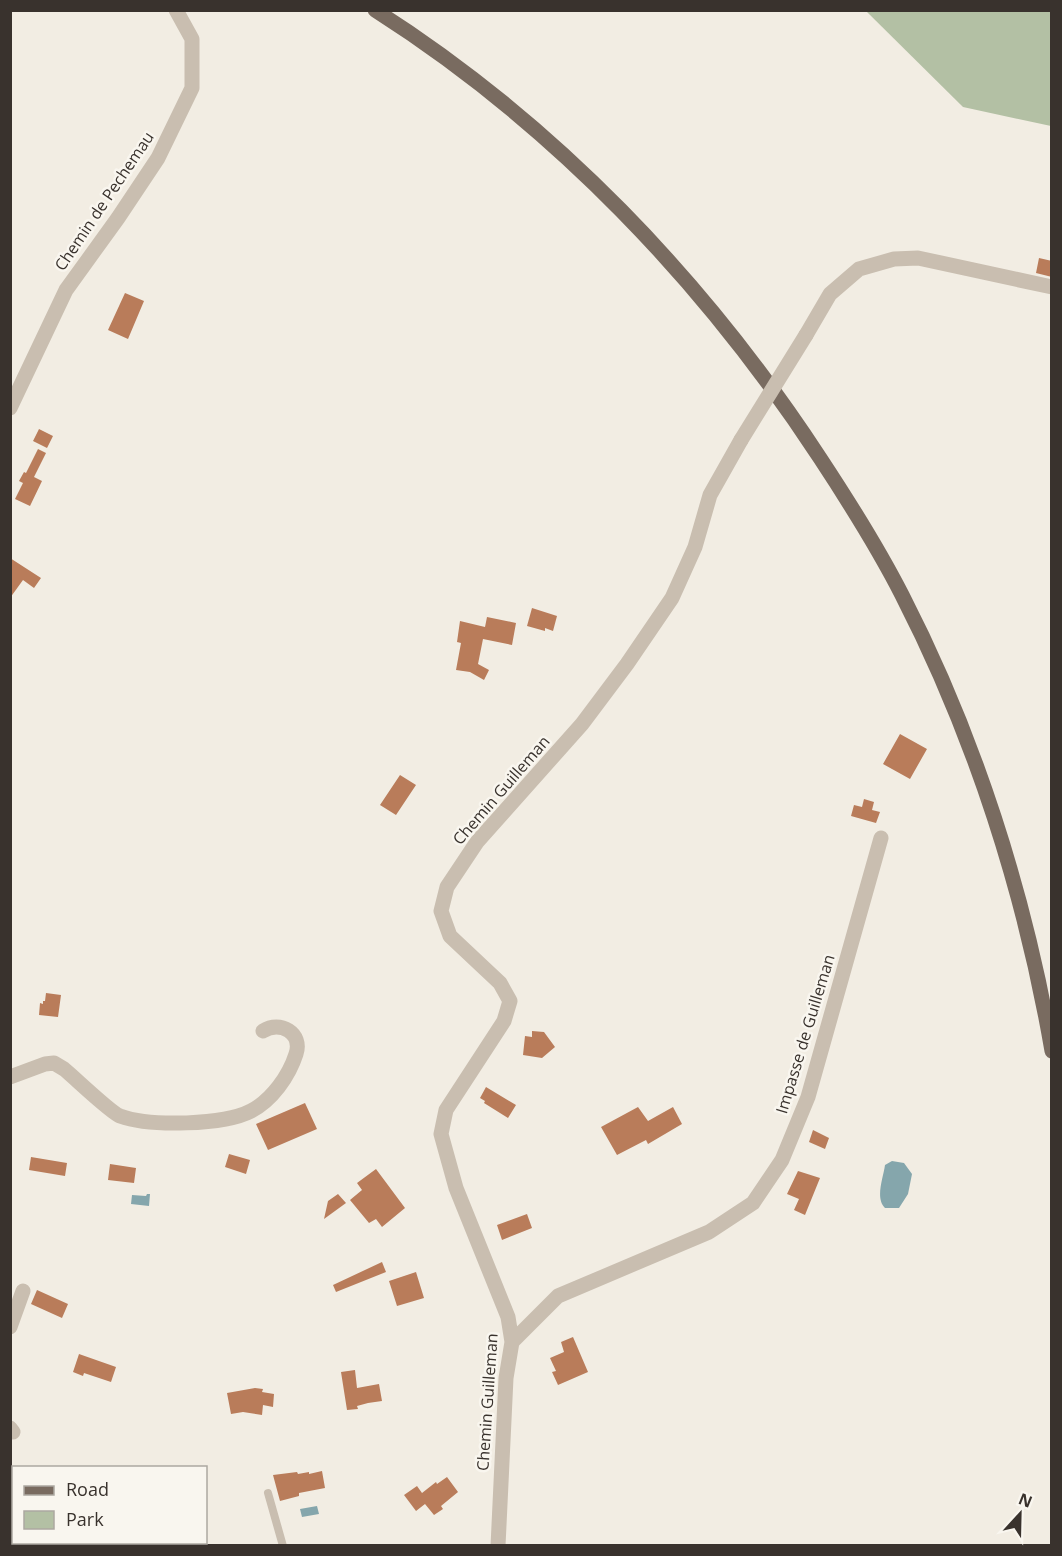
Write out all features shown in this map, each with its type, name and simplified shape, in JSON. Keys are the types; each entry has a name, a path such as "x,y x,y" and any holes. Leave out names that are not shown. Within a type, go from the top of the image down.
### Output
{"main road":[{"path":"375,10 406,30 494,96 585,173 673,265 742,346 796,421 850,503 902,595 948,695 988,798 1022,911 1052,1051"}],"street":[{"name":"Chemin de Pechemau","path":"10,408 66,290 158,158 192,88 192,39 176,10"},
{"name":"Chemin Guilleman","path":"498,1545 506,1378 512,1342 508,1317 456,1188 441,1134 446,1110 504,1021 510,1001 500,982 450,936 441,911 447,887 477,842 582,724 672,598 695,547 710,495 830,294 859,269 894,259 918,258 1052,286"},
{"name":"Impasse de Guilleman","path":"512,1342 558,1296 709,1232 753,1203 782,1160 808,1097 881,838"},
{"path":"10,1077 54,1063 118,1116 146,1122 179,1123 231,1119 252,1110 267,1099 284,1080 293,1063 298,1049 292,1032 279,1026 270,1026 263,1031"},
{"path":"10,1327 23,1291"}],"lane":[{"path":"268,1493 283,1545"}],"green space":[{"path":"866,11 1051,11 1051,126 963,107"}],"water":[{"path":"892,1161 904,1163 912,1174 908,1194 899,1208 885,1208 880,1199 880,1188 885,1165"},
{"path":"150,1194 149,1206 131,1204 132,1195 146,1196"},
{"path":"317,1506 319,1514 302,1517 300,1509"}],"building":[{"path":"1039,258 1052,261 1052,277 1036,273"},
{"path":"125,293 144,301 128,339 108,330"},
{"path":"39,429 53,436 47,448 33,441"},
{"path":"38,449 46,453 34,477 42,481 30,506 15,499 23,483 19,481 24,472 26,473"},
{"path":"10,558 41,578 34,588 23,580 10,598"},
{"path":"532,608 557,616 553,631 527,626"},
{"path":"487,617 516,623 512,645 483,639 478,664 489,670 484,680 470,672 456,670 461,643 457,642 460,621 485,627"},
{"path":"900,734 927,749 910,779 883,764"},
{"path":"400,775 416,785 396,815 380,805"},
{"path":"864,799 874,802 872,810 880,812 876,823 851,816 854,805 862,807"},
{"path":"46,993 61,995 58,1017 39,1015 40,1003 43,1004 45,1001"},
{"path":"532,1031 544,1032 555,1047 542,1058 523,1055 525,1036 532,1037"},
{"path":"486,1087 516,1105 508,1118 480,1098"},
{"path":"305,1103 317,1129 268,1150 256,1124"},
{"path":"638,1107 648,1121 673,1107 682,1124 648,1144 646,1140 617,1155 601,1127"},
{"path":"813,1130 829,1138 825,1149 809,1142"},
{"path":"229,1154 250,1160 246,1174 225,1167"},
{"path":"31,1157 67,1163 65,1176 29,1170"},
{"path":"110,1164 136,1168 134,1183 108,1180"},
{"path":"376,1169 405,1208 382,1227 376,1219 369,1223 350,1200 362,1190 357,1183"},
{"path":"798,1171 820,1178 805,1215 794,1210 799,1199 787,1194"},
{"path":"338,1194 346,1203 324,1219 328,1201"},
{"path":"527,1214 532,1228 502,1240 497,1225"},
{"path":"382,1262 386,1272 336,1292 333,1285"},
{"path":"416,1272 424,1298 397,1306 389,1281"},
{"path":"37,1290 68,1304 62,1318 31,1304"},
{"path":"573,1337 588,1372 558,1385 552,1372 556,1371 550,1358 564,1352 561,1342"},
{"path":"79,1354 116,1367 111,1382 84,1373 83,1376 73,1372"},
{"path":"355,1370 357,1388 379,1384 382,1401 347,1410 341,1372"},
{"path":"255,1388 274,1394 273,1407 263,1405 262,1415 243,1412 231,1414 227,1393"},
{"path":"322,1471 325,1488 299,1493 299,1496 280,1501 273,1475 297,1472 298,1474 309,1472 309,1474"},
{"path":"447,1477 458,1492 441,1506 443,1509 434,1515 425,1504 416,1511 404,1495 417,1486 422,1493"}]}
